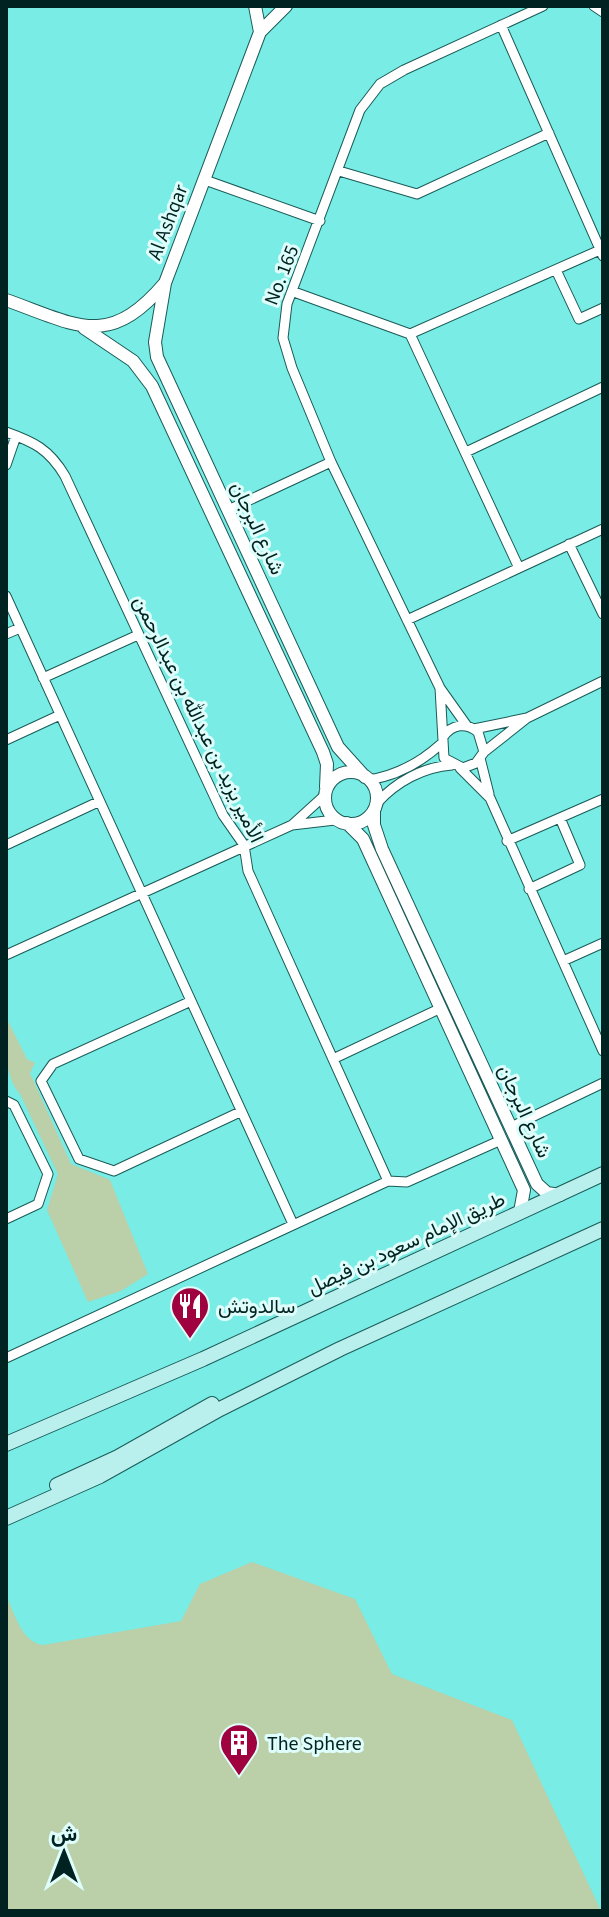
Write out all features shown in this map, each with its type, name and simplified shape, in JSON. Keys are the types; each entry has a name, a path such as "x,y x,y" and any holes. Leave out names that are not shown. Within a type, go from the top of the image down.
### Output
{"main road":[{"name":"طريق الإمام سعود بن فيصل","path":"6,1444 203,1359 603,1174"},
{"path":"6,1518 162,1444 288,1375 603,1229"},
{"path":"6,1509 118,1457 213,1403 288,1375"}],"street":[{"path":"255,6 260,32"},
{"path":"260,32 286,6"},
{"name":"No. 165","path":"440,688 331,462 292,368 283,338 283,321 360,110 380,84 543,6"},
{"path":"594,6 603,12"},
{"path":"294,292 410,334 602,253 501,25"},
{"name":"Al Ashqar","path":"84,328 129,319 165,283 260,32"},
{"path":"339,171 417,194 549,133"},
{"path":"205,180 320,221"},
{"path":"556,270 579,319 603,308"},
{"name":"شارع البرجان","path":"165,283 155,342 157,357 338,747 376,789 374,825 382,849 537,1184 547,1193 560,1195"},
{"path":"6,300 84,328"},
{"name":"شارع البرجان","path":"84,328 133,361 152,386 323,752 327,764 325,792 329,814 363,839 524,1190 520,1212"},
{"path":"410,334 518,566"},
{"path":"466,452 603,387"},
{"path":"6,465 11,434"},
{"name":"الأمير يزيد بن عبدالله بن عبدالرحمن","path":"11,434 34,441 51,454 223,815 244,845 248,871 388,1181"},
{"path":"228,510 331,462"},
{"path":"407,620 603,529"},
{"path":"569,544 603,614"},
{"path":"6,596 139,894 293,1224"},
{"path":"6,634 20,628"},
{"path":"43,678 138,635"},
{"path":"6,955 292,825 364,821 391,787 430,768 470,767 527,718 603,681"},
{"path":"440,688 482,738 490,798 603,1051"},
{"path":"440,688 444,758 490,798"},
{"path":"6,740 60,715"},
{"path":"292,825 343,773 366,778 387,776 427,757 453,727 527,718"},
{"path":"507,841 603,799"},
{"path":"6,845 98,802"},
{"path":"529,889 580,865 560,818"},
{"path":"563,961 603,943"},
{"path":"189,1002 53,1064 41,1081 79,1159 114,1171 240,1112"},
{"path":"335,1058 439,1009"},
{"path":"511,1127 603,1083"},
{"path":"6,1101 14,1105 48,1174 38,1204 6,1219"},
{"path":"6,1358 388,1181 407,1182 499,1141"}],"green space":[{"path":"6,1017 27,1059 35,1063 30,1073 71,1164 110,1180 148,1274 121,1291 88,1302 47,1210 58,1174 11,1077"},
{"path":"252,1562 355,1599 392,1674 512,1720 601,1911 6,1911 6,1596 24,1633 35,1643 43,1645 181,1621 200,1584"}],"place":[{"name":"سالدوتش","path":"190,1340"},
{"name":"The Sphere","path":"239,1777"}]}
